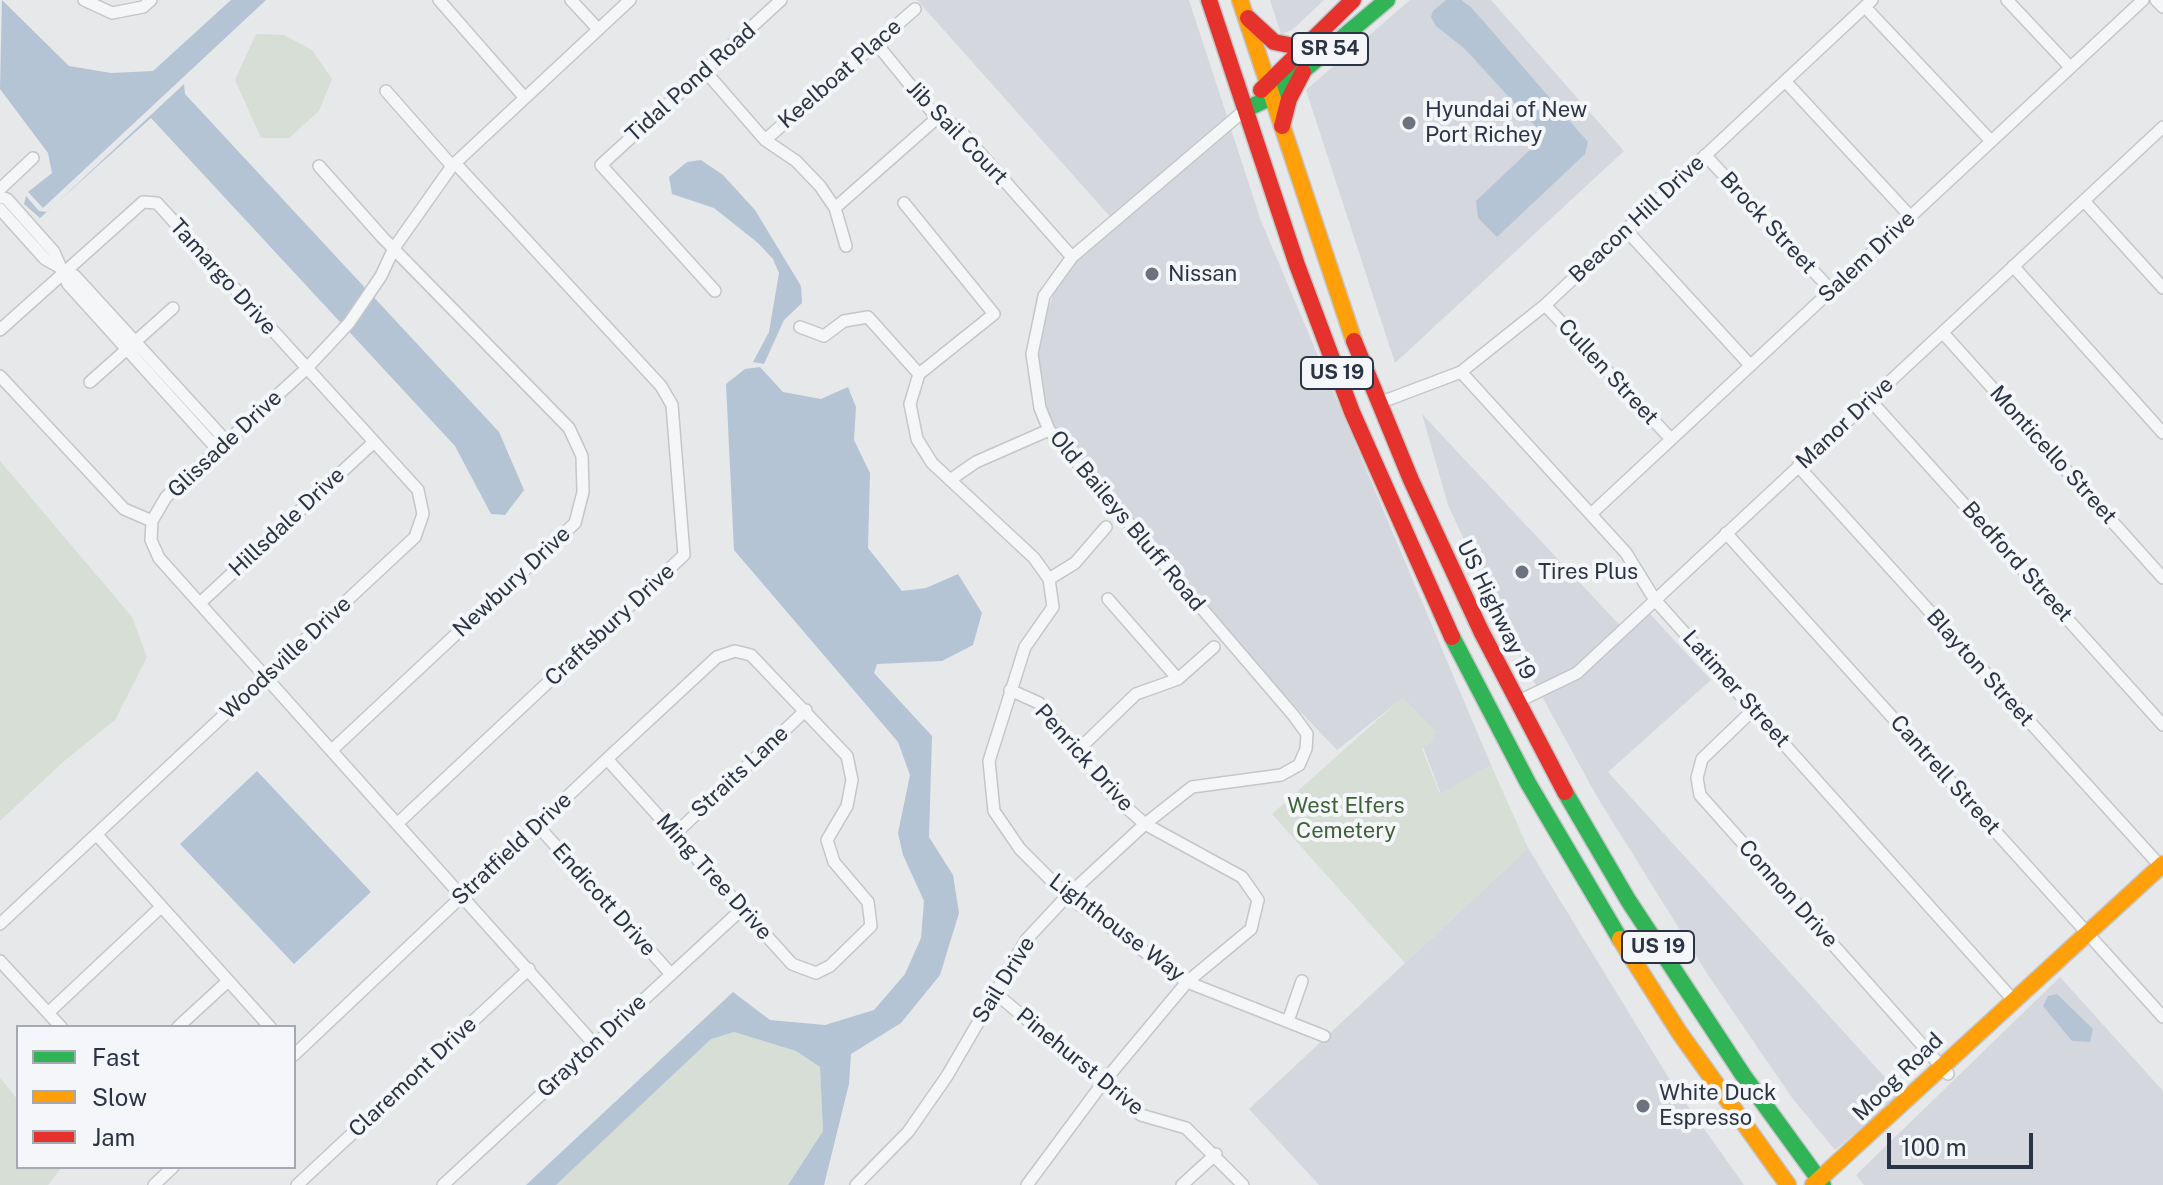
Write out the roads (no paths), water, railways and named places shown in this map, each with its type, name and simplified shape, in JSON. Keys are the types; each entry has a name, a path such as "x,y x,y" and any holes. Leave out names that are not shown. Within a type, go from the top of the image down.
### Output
{"main road":[{"name":"US 19","path":"1209,0 1297,265 1352,412 1428,586 1493,719 1564,847 1643,976 1788,1185"},
{"name":"SR 54","path":"1246,109 1269,90 1309,42 1353,0"},
{"name":"SR 54","path":"1269,90 1303,72 1387,0"},
{"path":"1242,7 1274,42 1294,46 1309,42"},
{"name":"US Highway 19","path":"1242,7 1337,295 1379,403 1444,554 1517,702 1599,851 1702,1016 1821,1184"},
{"path":"1282,130 1289,99 1303,72"},
{"path":"1428,586 1453,620 1485,681 1498,694 1517,702"},
{"path":"1493,719 1510,719 1584,844 1599,851"},
{"name":"Moog Road","path":"1821,1184 2162,867"}],"street":[{"path":"84,0 112,13 143,7 151,0"},
{"path":"439,0 524,97"},
{"path":"571,0 598,29"},
{"name":"Glissade Drive","path":"594,1044 159,558 151,540 152,521 166,497 306,369 366,301 394,248 453,164 630,0"},
{"name":"Tidal Pond Road","path":"715,291 601,165 781,0"},
{"path":"2007,0 2070,67"},
{"name":"Salem Drive","path":"1591,514 2143,0"},
{"path":"2156,0 2163,7"},
{"path":"1869,3 1991,141"},
{"name":"Beacon Hill Drive","path":"1379,403 1461,372 1545,305 1869,3"},
{"name":"Keelboat Place","path":"765,140 915,9"},
{"name":"Jib Sail Court","path":"876,43 937,118 956,126 1072,257"},
{"path":"705,71 765,140 796,161 835,208 846,246"},
{"path":"1785,81 1910,216"},
{"path":"386,91 453,164"},
{"name":"Old Baileys Bluff Road","path":"1246,109 1072,257 1044,296 1032,354 1040,408 1049,430 1294,716 1307,734 1306,749"},
{"path":"835,208 937,118"},
{"name":"Manor Drive","path":"1517,702 1577,673 2013,266 2161,134"},
{"name":"Brock Street","path":"1705,155 1831,290"},
{"path":"0,189 33,158"},
{"name":"Craftsbury Drive","path":"398,823 684,555 672,405 453,164"},
{"name":"Newbury Drive","path":"319,166 569,428 582,456 583,492 575,523 333,749"},
{"path":"0,197 7,199 54,252 68,284 131,345 222,446"},
{"path":"2084,201 2163,288"},
{"name":"Tamargo Drive","path":"0,330 143,202 157,203 306,369"},
{"path":"904,203 994,314 919,374 910,404 917,439 932,463 1034,558 1049,579 1075,563 1106,527"},
{"path":"0,209 45,259 63,272"},
{"path":"1626,230 1750,365"},
{"path":"2013,266 2163,433"},
{"name":"Cullen Street","path":"1545,305 1671,439"},
{"path":"90,382 173,308"},
{"path":"800,327 824,336 844,321 868,317 919,374"},
{"name":"Monticello Street","path":"1943,333 2163,578"},
{"name":"Woodsville Drive","path":"0,924 415,537 423,514 418,490 306,369"},
{"name":"Latimer Street","path":"1461,372 1626,553 1655,600 2015,1002"},
{"path":"0,376 124,509 152,521"},
{"name":"Bedford Street","path":"1870,400 2163,725"},
{"path":"950,480 976,462 1049,430"},
{"name":"Hillsdale Drive","path":"200,603 374,442"},
{"name":"Blayton Street","path":"1798,466 2162,867"},
{"name":"Cantrell Street","path":"1726,533 2163,1017"},
{"name":"Lighthouse Way","path":"1049,579 1053,607 1025,647 989,761 994,811 1020,849 1067,896 1187,982 1324,1036"},
{"path":"1108,599 1178,679"},
{"path":"1078,750 1136,694 1178,679 1214,647"},
{"name":"Stratfield Drive","path":"296,1052 717,657 735,651 751,655 806,710"},
{"name":"Penrick Drive","path":"1010,690 1039,703 1112,795 1145,824 1242,877 1258,900 1251,929 1187,982 1102,1084 1027,1185"},
{"name":"Connon Drive","path":"1754,709 1702,759 1697,778 1700,795 1945,1070"},
{"name":"Straits Lane","path":"675,834 806,710"},
{"name":"Ming Tree Drive","path":"607,759 792,964 816,973 830,966 871,926 868,902 834,862 827,840 847,806 852,780 847,756 806,710"},
{"name":"Sail Drive","path":"856,1185 908,1132 947,1076 1026,940 1067,896 1145,824 1192,787 1281,775 1299,765 1306,749"},
{"name":"Endicott Drive","path":"538,826 670,973"},
{"path":"97,835 268,1025"},
{"path":"48,1013 161,907"},
{"name":"Grayton Drive","path":"443,1185 743,908"},
{"path":"0,961 59,1025"},
{"name":"Claremont Drive","path":"297,1185 529,969"},
{"path":"180,1025 228,981"},
{"path":"1288,1021 1302,981"},
{"name":"Pinehurst Drive","path":"994,992 1141,1115 1186,1128 1216,1154 1243,1185"},
{"path":"1182,1185 1216,1154"},
{"path":"154,1185 171,1169"}],"water":[{"path":"2,0 69,66 111,73 153,71 231,0 266,0 43,208 28,192 52,173 48,153 0,89"},
{"path":"1446,0 1461,0 1471,7 1588,142 1585,154 1497,237 1478,218 1476,201 1533,147 1541,132 1465,49 1436,26 1431,17 1433,11"},
{"path":"184,84 185,94 499,432 524,490 505,515 491,514 455,446 151,118 56,203"},
{"path":"701,160 723,175 755,210 801,286 802,303 784,320 764,364 753,362 769,332 779,273 773,259 758,243 714,208 672,194 669,177 687,162"},
{"path":"26,196 39,211 47,212 40,218 24,204"},
{"path":"760,367 783,392 821,399 848,387 856,407 854,440 870,473 868,548 902,591 926,588 958,574 982,613 973,645 942,661 877,664 874,673 932,736 929,837 953,875 959,913 940,975 901,1023 851,1054 849,1084 824,1185 788,1185 823,1131 820,1067 796,1051 734,1032 711,1039 556,1185 526,1185 733,992 770,1020 825,1025 874,1010 905,974 921,938 924,901 903,855 898,833 910,775 898,742 734,550 726,384 745,369"},
{"path":"257,771 371,892 294,964 180,844"},
{"path":"2057,994 2093,1029 2090,1042 2072,1041 2043,1006 2048,996"}],"place":[{"name":"Hyundai of New Port Richey","path":"1409,123"},
{"name":"Nissan","path":"1152,274"},
{"name":"Tires Plus","path":"1522,572"},
{"name":"White Duck Espresso","path":"1643,1106"}],"park label":[{"name":"West Elfers Cemetery","path":"1346,818"}]}
